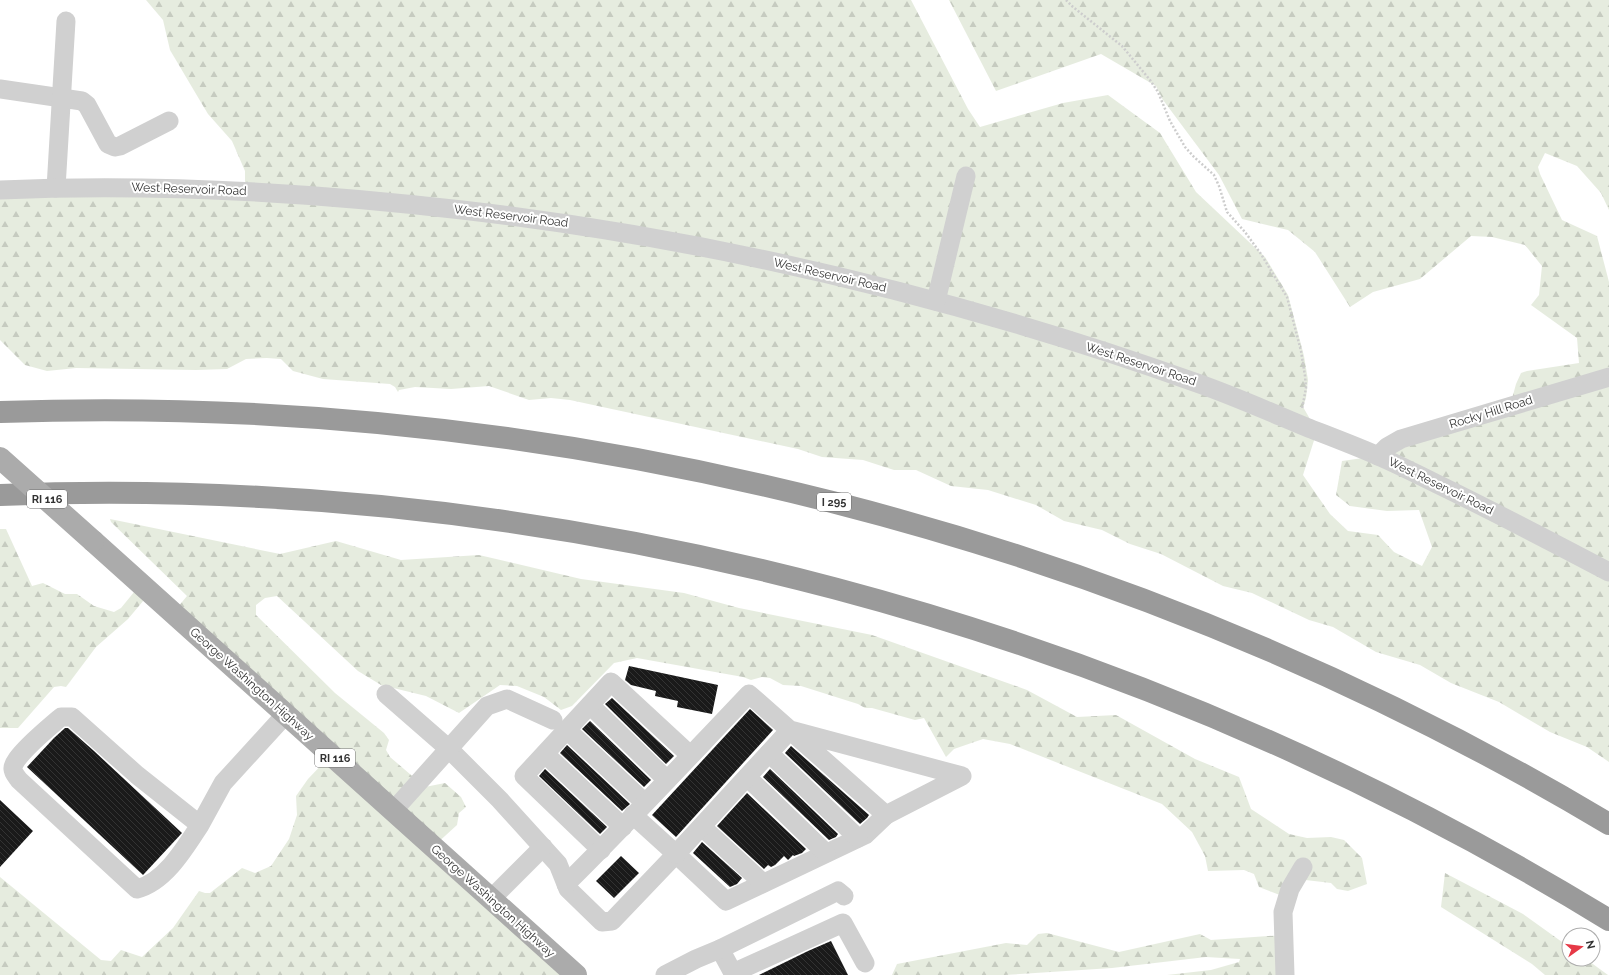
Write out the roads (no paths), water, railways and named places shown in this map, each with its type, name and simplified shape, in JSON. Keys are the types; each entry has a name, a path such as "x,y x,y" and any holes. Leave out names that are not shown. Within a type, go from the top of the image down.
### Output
{"highway":[{"name":"I 295","path":"0,412 80,410 212,412 306,417 408,426 516,439 640,459 732,478 824,500 961,537 1049,566 1140,599 1234,636 1348,686 1426,724 1523,774 1609,824"},
{"path":"0,495 79,493 182,494 313,501 415,510 526,524 634,542 742,564 832,587 929,615 1054,655 1228,723 1329,768 1406,806 1503,858 1609,920"}],"main road":[{"name":"George Washington Highway","path":"0,458 576,975"}],"street":[{"path":"56,188 66,21"},
{"path":"0,89 87,104 108,144 115,147 120,146 169,121"},
{"path":"936,301 966,176"},
{"name":"West Reservoir Road","path":"0,190 126,187 307,194 403,203 502,214 599,228 707,247 820,272 936,301 996,318 1199,384 1378,456 1516,522 1609,572"},
{"name":"Rocky Hill Road","path":"1378,456 1387,447 1402,439 1609,377"},
{"path":"601,850 524,776 545,754 560,725 590,705 611,682 690,756"},
{"path":"386,694 449,749 500,800 558,864 568,888 602,922 612,921 702,827 790,730"},
{"path":"566,884 601,850 749,694 886,815"},
{"path":"393,810 487,706 507,699 560,725 634,815 726,901 865,835 886,815 962,776 790,730"},
{"path":"590,705 667,780"},
{"path":"200,824 137,775 72,717 61,717 42,733 14,762 13,770 19,780 137,889 147,887 178,859 200,824 223,783 286,714"},
{"path":"769,753 858,838"},
{"path":"545,754 634,815"},
{"path":"747,777 826,853"},
{"path":"702,827 762,883"},
{"path":"491,899 543,847"},
{"path":"1285,975 1283,912 1290,889 1303,867"},
{"path":"665,975 838,891 844,896"},
{"path":"720,949 733,973 843,923 865,963"}]}
